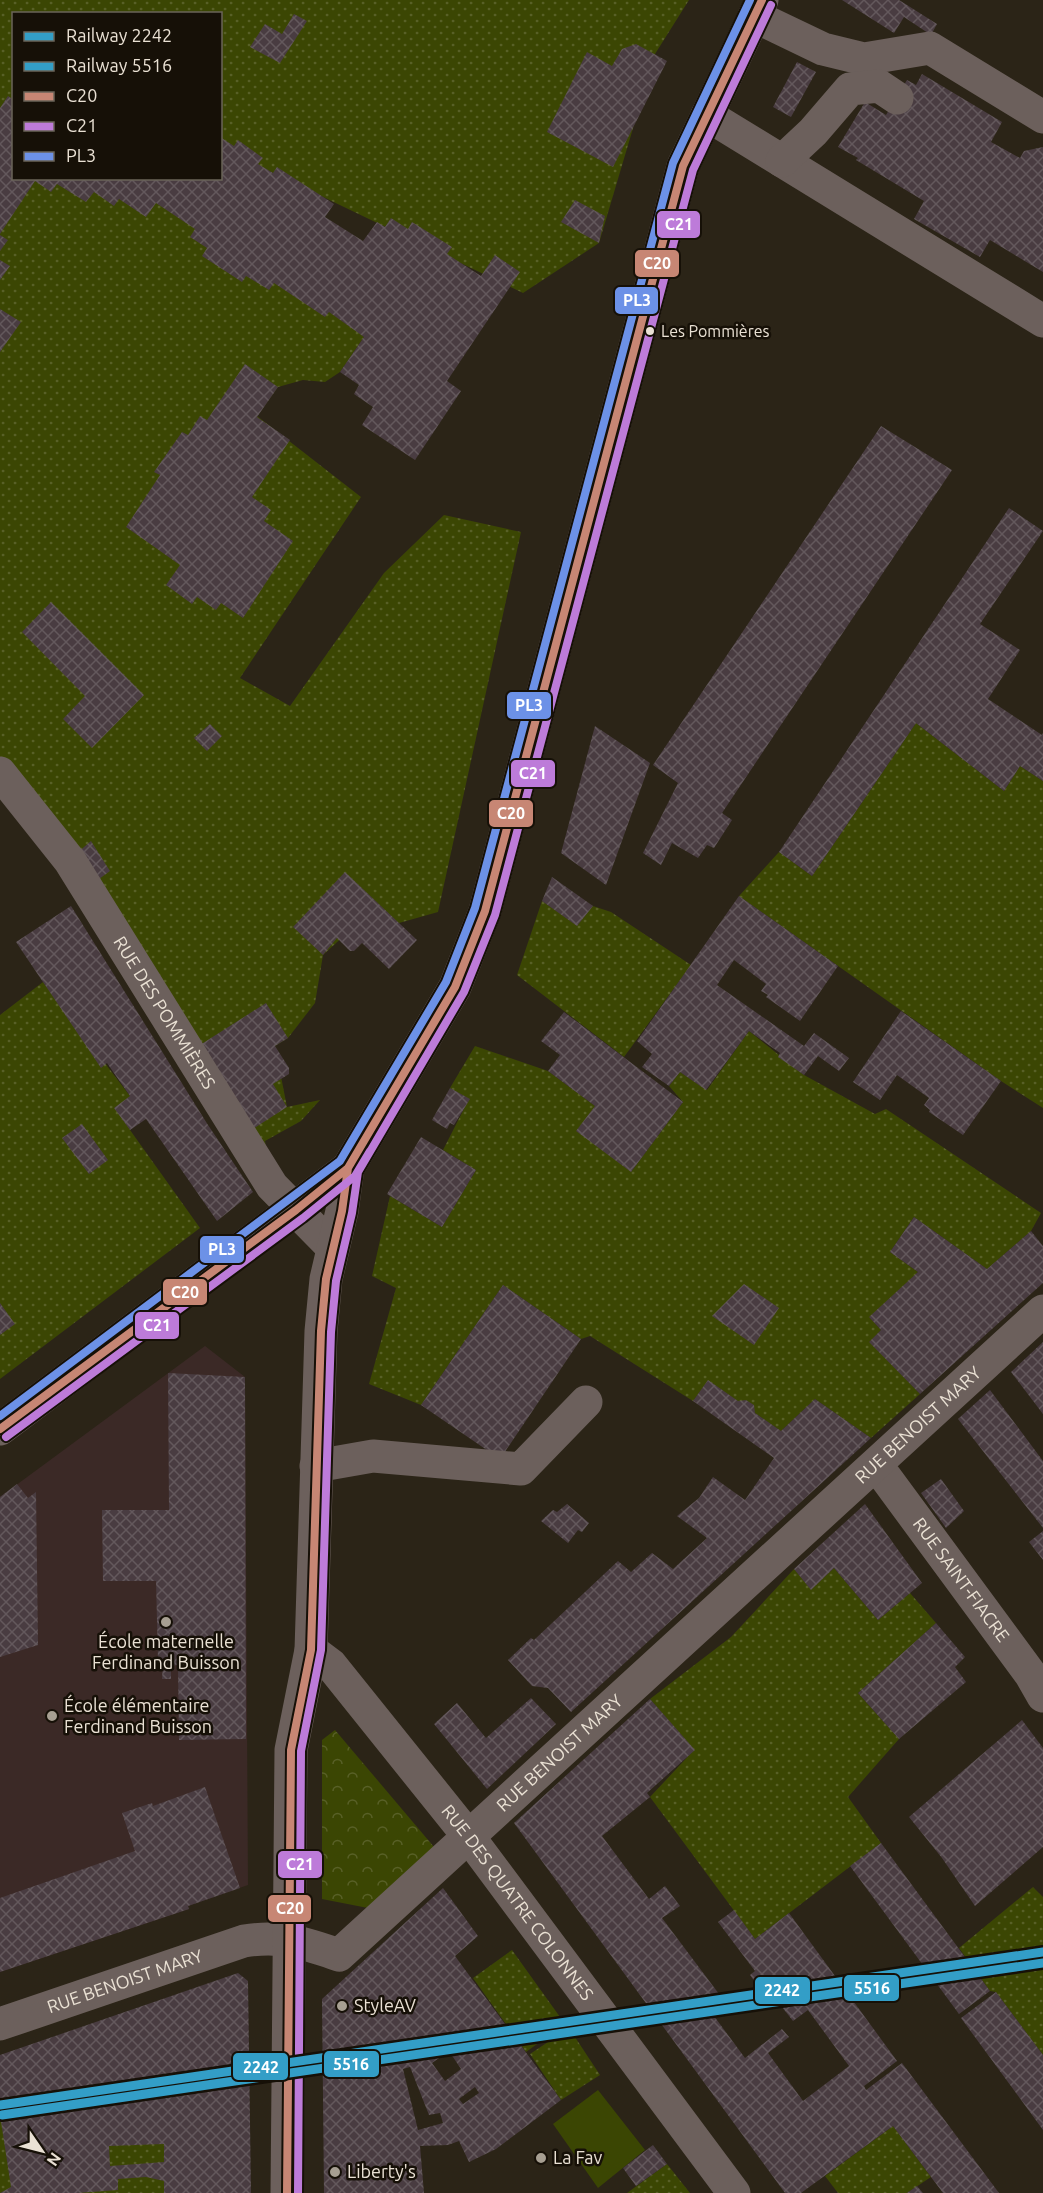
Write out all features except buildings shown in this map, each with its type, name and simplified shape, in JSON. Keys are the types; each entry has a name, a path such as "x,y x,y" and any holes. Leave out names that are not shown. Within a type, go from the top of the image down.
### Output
{"street":[{"path":"0,1429 296,1210 348,1168 455,987 486,911 683,165 758,8 823,49 864,59 930,48 1043,117"},
{"path":"782,161 813,132 850,89 879,86 897,98"},
{"path":"707,115 1043,321"},
{"name":"RUE DES POMMIÈRES","path":"0,773 70,861 272,1186 333,1247"},
{"path":"287,2193 291,1750 310,1650 321,1331 333,1247 342,1211 348,1168"},
{"name":"RUE BENOIST MARY","path":"0,2024 244,1941 268,1937 290,1939 339,1955 1043,1311"},
{"path":"316,1466 373,1456 522,1469 586,1402"},
{"name":"RUE SAINT-FIACRE","path":"875,1467 1024,1666 1043,1696"},
{"name":"RUE DES QUATRE COLONNES","path":"310,1650 331,1665 470,1837 734,2193"}],"shaded area":[{"path":"205,1346 245,1377 248,1885 188,1906 189,1909 0,1972 0,1497"}],"green space":[{"path":"0,0 689,0 655,54 599,243 523,293 222,148 222,12 12,12 12,180 169,180 364,337 340,372 325,382 303,380 278,387 257,416 361,497 240,678 290,706 384,573 444,515 521,532 438,912 399,923 371,911 323,955 315,1003 288,1038 275,1046 287,1107 320,1100 301,1121 265,1141 272,1186 0,773"},
{"path":"916,723 1004,791 1020,766 1043,781 1043,1108 1001,1081 739,896 779,852 812,876"},
{"path":"542,901 577,925 593,906 611,912 691,965 624,1057 517,975"},
{"path":"43,982 130,1096 130,1130 200,1228 0,1379 0,1015"},
{"path":"749,1031 804,1075 875,1114 886,1109 1041,1213 1031,1231 987,1269 914,1217 890,1252 918,1272 870,1318 881,1330 870,1342 920,1394 871,1438 815,1399 781,1431 708,1381 693,1401 590,1336 581,1339 503,1285 421,1405 369,1384 396,1288 372,1276 390,1196 442,1227 476,1170 443,1150 469,1099 450,1088 475,1046 548,1071 595,1106 631,1172 683,1102 669,1086 680,1072 707,1090"},
{"path":"834,1568 878,1620 910,1593 936,1623 858,1693 899,1739 848,1797 881,1843 755,1939 650,1797 694,1750 650,1699 731,1637 794,1569 811,1589"},
{"path":"335,1730 434,1847 368,1908 322,1899 322,1740"},
{"path":"1033,1887 1043,1897 1043,2055 996,1992 990,1991 959,1948"},
{"path":"512,1950 565,2024 526,2052 473,1978"},
{"path":"569,2028 600,2075 561,2100 530,2054"},
{"path":"598,2090 645,2150 598,2188 553,2124"},
{"path":"0,2110 164,2144 165,2193 0,2193"},
{"path":"893,2126 931,2177 907,2193 838,2193 825,2176"},
{"path":"667,2164 690,2193 627,2193"}],"rail line":[{"name":"2242","path":"0,2105 1043,1952"},
{"name":"5516","path":"2,2115 1043,1963"}],"transit line":[{"name":"PL3","path":"0,1416 340,1161 446,982 475,908 673,163 750,0"},
{"name":"C20","path":"287,2193 291,1750 311,1650 321,1331 326,1279 342,1211 348,1168 455,987 485,911 683,166 762,0"},
{"name":"C21","path":"298,2193 301,1751 321,1650 331,1332 336,1281 352,1213 358,1172 464,992 495,915 693,170 771,5"},
{"name":"C20","path":"0,1429 296,1210 348,1168 361,1146"},
{"name":"C21","path":"6,1437 303,1218 355,1176 370,1151"}],"place":[{"name":"Les Pommières","path":"650,331"},
{"name":"École maternelle Ferdinand Buisson","path":"166,1622"},
{"name":"École élémentaire Ferdinand Buisson","path":"52,1716"},
{"name":"StyleAV","path":"342,2006"},
{"name":"La Fav","path":"541,2158"},
{"name":"Liberty's","path":"335,2172"}]}
